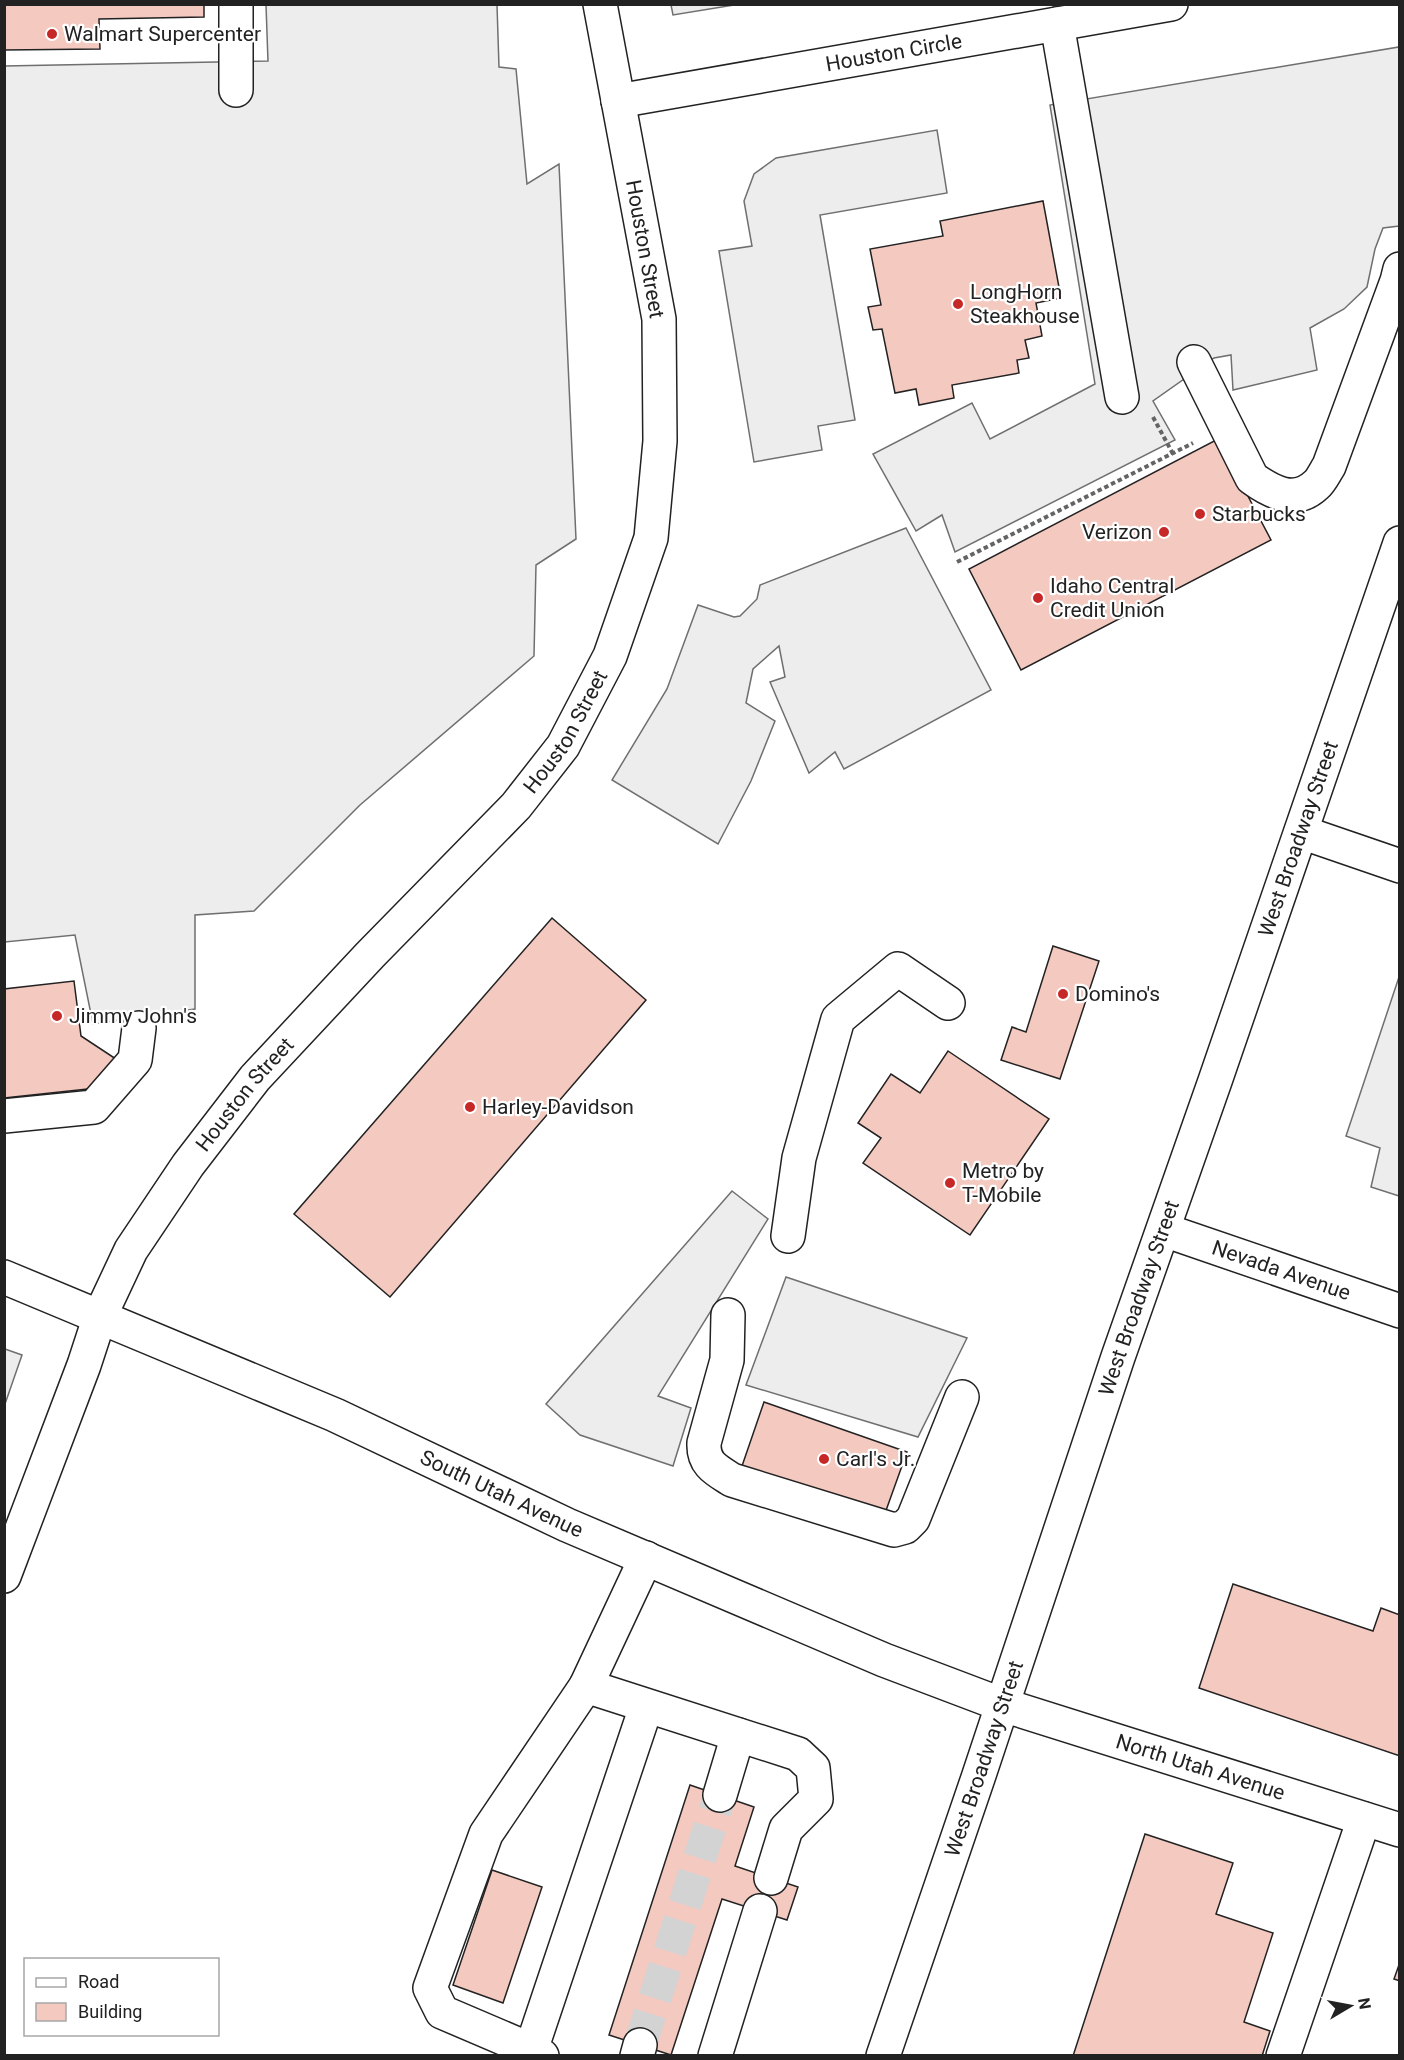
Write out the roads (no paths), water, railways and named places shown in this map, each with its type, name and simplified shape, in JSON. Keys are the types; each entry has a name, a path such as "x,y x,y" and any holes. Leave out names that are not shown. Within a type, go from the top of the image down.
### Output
{"main road":[{"path":"236,4 236,90"},
{"name":"Houston Street","path":"4,1576 84,1365 100,1316 131,1250 188,1165 255,1078 370,955 516,806 563,746 610,656 651,538 660,441 659,319 600,4"},
{"name":"Houston Circle","path":"618,101 1171,4"},
{"path":"1057,24 1122,398"},
{"path":"1194,362 1252,478 1268,490 1285,495 1304,493 1317,485 1329,466 1400,269"},
{"name":"West Broadway Street","path":"883,2055 1003,1705 1118,1358 1400,543"},
{"path":"1301,832 1400,866"},
{"path":"788,1236 799,1158 838,1019 898,969 948,1003"},
{"path":"4,1116 94,1107 135,1060 139,1028"},
{"name":"Nevada Avenue","path":"1164,1230 1400,1311"},
{"name":"South Utah Avenue","path":"4,1277 335,1415 567,1525 884,1660 1003,1705"},
{"path":"728,1315 727,1360 704,1443 704,1455 712,1468 732,1480 894,1530 905,1527 913,1519 962,1397"},
{"path":"646,1558 585,1686 486,1834 430,1988 442,2013 536,2053 646,1707"},
{"path":"585,1686 798,1754 813,1768 816,1799 786,1829 771,1878"},
{"name":"North Utah Avenue","path":"1003,1705 1400,1830"},
{"path":"720,1795 738,1735"},
{"path":"1283,2055 1364,1819"},
{"path":"715,2055 760,1911"}],"tunnel":[{"path":"640,2045 720,1795"}],"place":[{"name":"Walmart Supercenter","path":"52,34"},
{"name":"LongHorn Steakhouse","path":"958,304"},
{"name":"Starbucks","path":"1200,514"},
{"name":"Verizon","path":"1164,532"},
{"name":"Idaho Central Credit Union","path":"1038,598"},
{"name":"Domino's","path":"1063,994"},
{"name":"Jimmy John's","path":"57,1016"},
{"name":"Harley-Davidson","path":"470,1107"},
{"name":"Metro by T-Mobile","path":"950,1183"},
{"name":"Carl's Jr.","path":"824,1459"}]}
